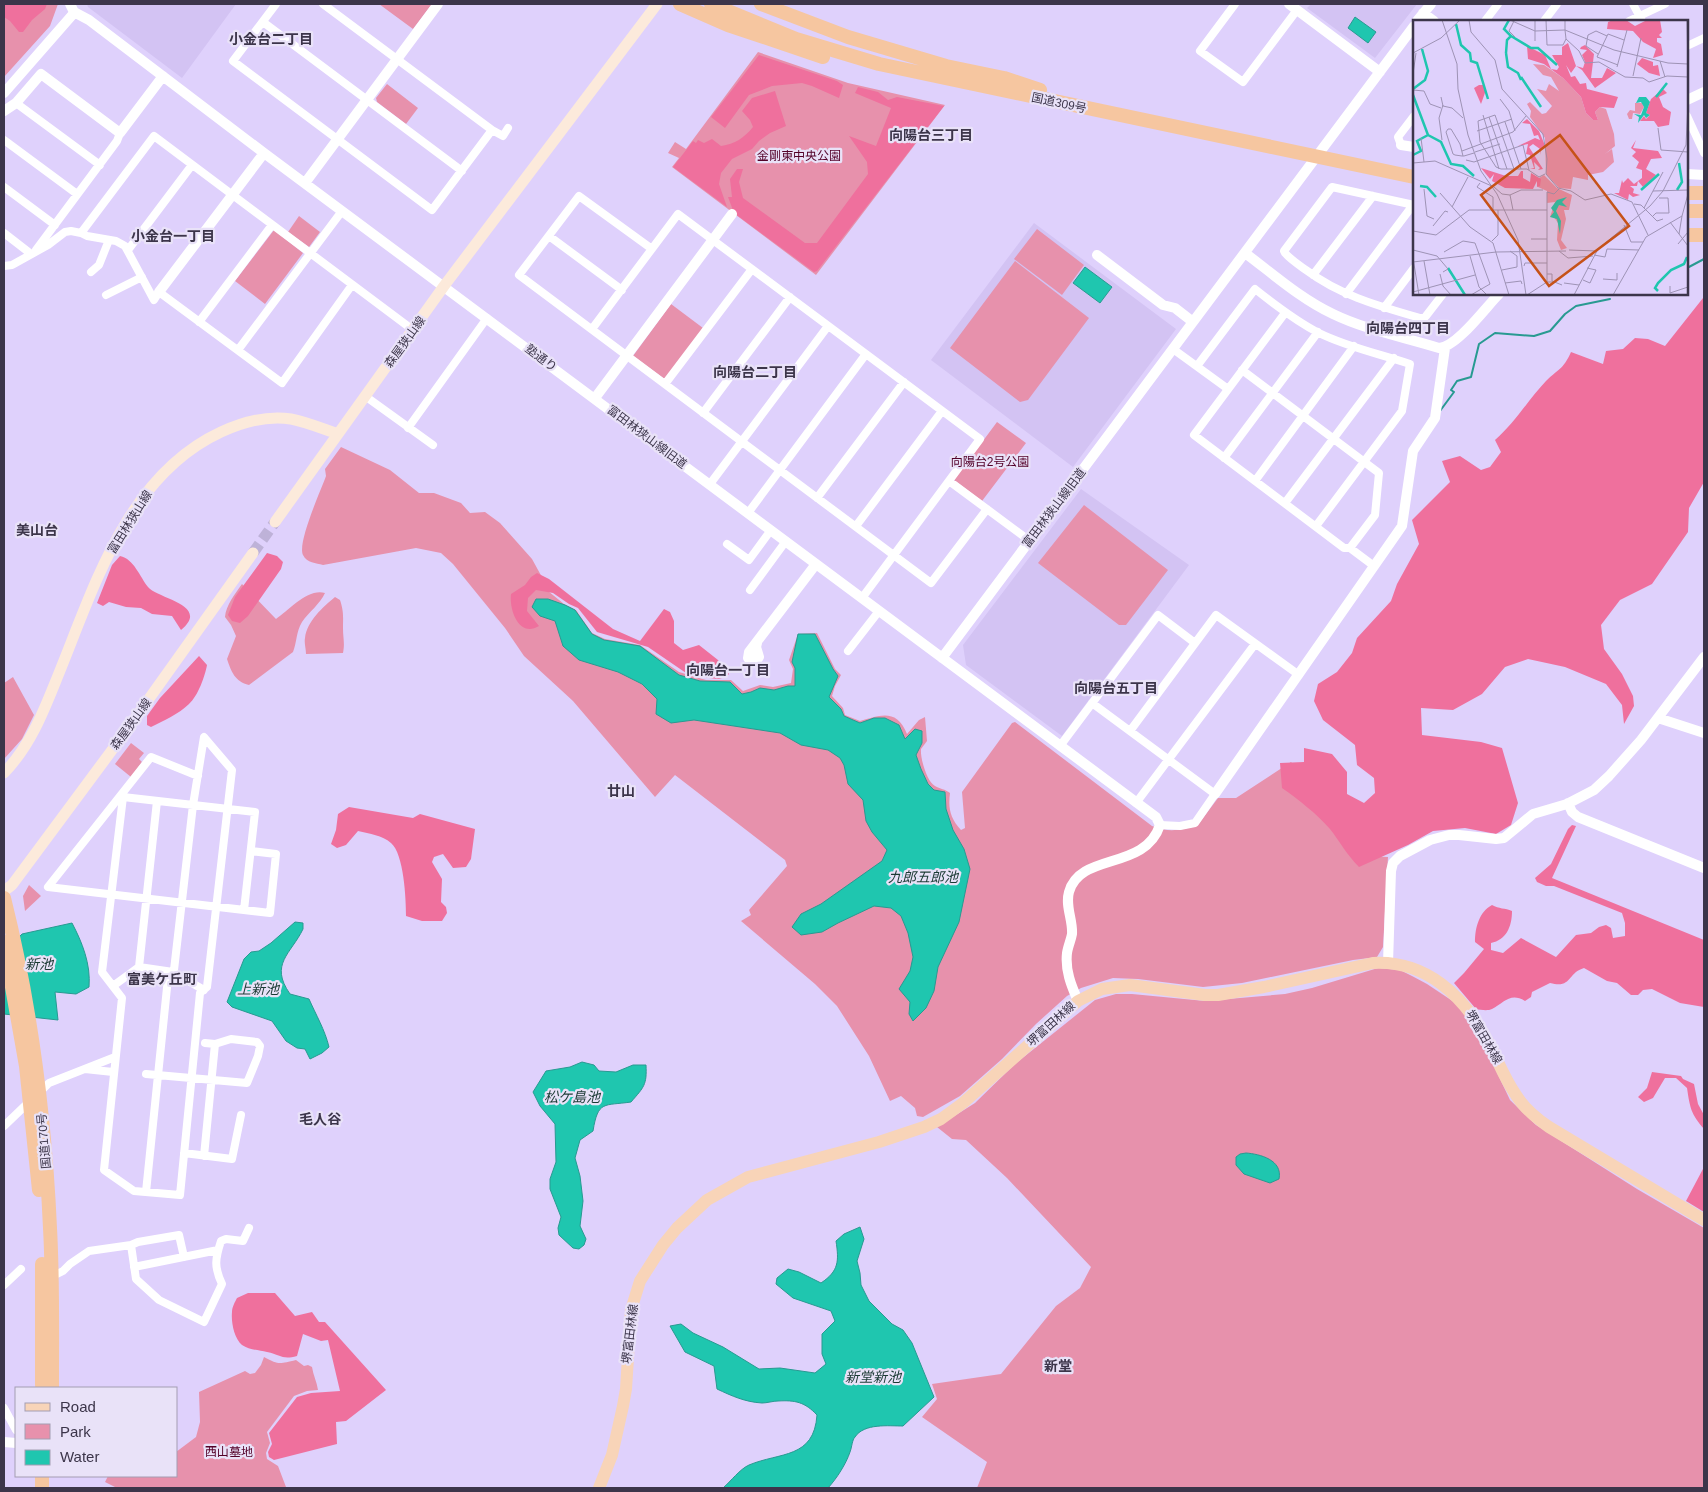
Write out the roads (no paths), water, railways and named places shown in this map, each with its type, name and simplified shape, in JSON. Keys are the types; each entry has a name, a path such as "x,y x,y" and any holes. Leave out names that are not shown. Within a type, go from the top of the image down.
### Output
{"highway":[{"path":"680,4 704,16 787,46 894,77 947,86 1007,92"},
{"name":"国道309号","path":"711,4 796,39 907,70 1413,175"},
{"name":"国道309号","path":"731,4 801,31 865,51 1413,175"},
{"path":"762,4 856,40 946,66 1004,78 1040,90"},
{"path":"1688,193 1704,193"},
{"name":"国道170号","path":"4,898 12,955 25,1023 49,1192 42,1387"},
{"name":"国道170号","path":"4,942 12,955"},
{"name":"国道170号","path":"47,1274 52,1387"}],"main road":[{"name":"森屋狭山線","path":"275,522 444,286 535,163 543,149 611,58 629,29 648,4"},
{"name":"森屋狭山線","path":"535,163 551,146 657,4"},
{"path":"1693,236 1704,226"},
{"name":"富田林狭山線","path":"4,773 16,759 36,728 93,590 117,538 144,497 168,468 187,451 208,438 235,426 261,419 290,419 338,434"},
{"name":"森屋狭山線","path":"4,891 12,885 121,738 254,553"},
{"name":"堺富田林線","path":"599,1488 612,1455 626,1389 631,1310 640,1281 650,1264 677,1228 707,1200 748,1177 880,1142 941,1119 964,1103 1078,1001 1090,994 1115,986 1144,986 1205,995 1233,993 1360,965 1388,963 1415,969 1447,987 1463,1002 1480,1026 1515,1094 1537,1118 1548,1127 1704,1220"}],"street":[{"path":"276,4 233,61 432,210 492,130"},
{"path":"323,4 492,130 503,136 508,128"},
{"path":"305,182 438,4"},
{"path":"1235,4 1200,51 1243,82 1293,7 1380,72"},
{"path":"1420,17 1430,4"},
{"path":"1486,20 1498,4"},
{"path":"1545,20 1557,4"},
{"path":"1633,4 1640,19 1665,4"},
{"path":"4,93 72,8 487,318 408,428"},
{"path":"263,22 462,171"},
{"name":"富田林狭山線旧道","path":"595,398 942,658 1413,27"},
{"path":"1688,46 1704,38"},
{"path":"4,111 16,103 41,74 120,133"},
{"path":"33,254 100,165 117,141 120,133 163,76"},
{"path":"1688,100 1704,92"},
{"path":"16,103 100,165"},
{"path":"1413,117 1398,137 1401,145 1413,147"},
{"path":"1688,118 1703,148"},
{"path":"81,233 154,136 414,330"},
{"path":"4,140 77,194"},
{"path":"5,268 48,245 60,234 71,231 81,233 121,243 128,250 154,300 264,152"},
{"path":"128,250 192,165"},
{"path":"1688,174 1704,175"},
{"path":"4,187 55,225"},
{"path":"1413,205 1335,187 1330,189 1284,251 1287,256 1313,275 1346,294 1422,319 1441,295"},
{"path":"652,249 579,196 519,275 931,583 987,509"},
{"path":"1313,275 1373,196"},
{"path":"1346,294 1413,206"},
{"path":"238,350 342,210"},
{"path":"592,329 678,214 980,439 862,598"},
{"path":"595,398 732,214"},
{"path":"199,322 272,225"},
{"path":"4,233 33,254"},
{"path":"549,236 622,290"},
{"path":"92,272 99,265 109,240"},
{"path":"1244,253 1309,301 1333,314 1361,325 1440,348 1445,348 1455,342 1498,295"},
{"path":"1097,255 1163,305 1175,308 1193,322"},
{"path":"665,384 752,269"},
{"path":"1384,308 1413,269"},
{"path":"106,295 142,277"},
{"path":"159,292 282,383 352,285"},
{"path":"1197,366 1255,289 1285,313 1318,332 1410,364 1402,411 1316,526"},
{"path":"704,413 790,297"},
{"path":"1285,313 1194,435 1344,548 1350,548 1374,566"},
{"name":"塾通り","path":"487,318 595,398"},
{"path":"710,484 828,326"},
{"path":"1224,458 1318,332"},
{"path":"1255,480 1354,346"},
{"path":"1160,825 1180,826 1195,822 1402,526 1413,451 1436,418 1445,348"},
{"path":"1173,349 1228,389"},
{"path":"748,512 866,354"},
{"path":"1285,503 1394,358"},
{"path":"1242,370 1379,473 1375,515 1350,548"},
{"path":"818,498 904,382"},
{"path":"365,396 433,446"},
{"path":"856,526 942,411"},
{"path":"949,480 1030,541"},
{"path":"726,544 748,560 771,530"},
{"path":"750,590 786,541"},
{"path":"757,643 816,564"},
{"path":"848,651 879,611"},
{"path":"1060,746 1158,615 1196,643"},
{"path":"1130,731 1216,615 1299,675"},
{"path":"1136,803 1255,644"},
{"path":"1388,963 1391,871 1393,863 1397,858 1424,843 1449,835 1504,838 1533,814 1586,795 1602,784 1636,746 1704,657"},
{"path":"942,658 1156,817 1160,825"},
{"path":"1092,703 1215,794"},
{"path":"1658,718 1704,733"},
{"path":"122,796 102,972 122,998 104,1170 134,1191 180,1195 200,993 207,987 232,770 204,737 193,804 173,972 168,978 146,1192"},
{"path":"198,776 152,757 48,887 270,913 276,854 250,851"},
{"path":"122,796 255,812 244,910"},
{"path":"139,967 157,801"},
{"path":"1568,803 1572,812 1578,817 1704,868"},
{"path":"1078,1001 1066,966 1072,933 1068,900 1071,887 1075,880 1089,869 1123,858 1143,848 1155,836 1160,825"},
{"path":"113,986 139,967 173,972 204,990"},
{"path":"146,1074 247,1083 258,1056 260,1046 257,1042 236,1039 215,1044 205,1043"},
{"path":"204,1156 215,1044"},
{"path":"4,1126 49,1083 115,1056"},
{"path":"82,1069 113,1072"},
{"path":"184,1153 232,1160 241,1115"},
{"path":"131,1245 136,1278 159,1300 204,1322 222,1284 215,1270 221,1242 226,1239 243,1241 249,1228"},
{"path":"47,1274 62,1271 89,1251 179,1235 184,1257"},
{"path":"134,1267 218,1250"},
{"path":"4,1285 21,1269"},
{"path":"4,1408 15,1428"}],"water":[{"path":"1355,17 1376,32 1368,43 1348,28"},
{"path":"1085,267 1112,287 1100,303 1073,283"},
{"name":"九郎五郎池","path":"536,599 548,599 575,610 592,634 604,640 640,646 679,675 700,681 730,682 742,694 760,688 774,690 795,686 795,668 792,662 798,634 815,634 838,676 829,697 841,709 844,716 860,723 874,718 885,718 899,725 905,739 915,729 922,731 922,743 916,755 928,784 934,790 945,792 946,809 953,830 964,849 970,869 959,922 938,967 934,991 926,1008 913,1021 909,1014 910,1002 899,989 910,971 913,957 908,933 901,916 891,908 874,906 822,932 801,935 792,927 801,914 821,904 882,861 887,850 872,832 866,821 863,800 848,784 844,765 840,758 828,750 801,745 780,733 694,720 671,723 656,714 657,699 642,684 618,672 579,660 563,646 555,621 540,616 532,607"},
{"name":"上新池","path":"295,922 303,923 303,929 284,960 281,975 290,994 309,999 329,1047 310,1059 305,1049 297,1048 286,1041 272,1021 232,1007 227,1002 244,959 251,952 259,951 271,943"},
{"name":"新池","path":"72,923 85,954 89,970 89,987 76,994 55,992 58,1020 4,1014 4,953 22,934"},
{"name":"松ケ島池","path":"582,1062 594,1065 599,1071 616,1072 633,1065 646,1065 646,1072 644,1085 631,1102 604,1106 597,1114 593,1131 580,1140 575,1158 580,1176 583,1201 580,1226 586,1239 584,1245 579,1249 573,1248 559,1235 558,1228 561,1217 550,1189 550,1179 556,1162 555,1124 540,1106 533,1092 546,1071 570,1067"},
{"path":"1246,1153 1269,1159 1278,1167 1279,1179 1270,1183 1244,1174 1236,1165 1236,1157"},
{"name":"新堂新池","path":"860,1227 864,1239 857,1261 861,1285 869,1301 892,1324 903,1330 912,1343 934,1397 903,1426 870,1427 859,1433 853,1440 844,1466 828,1488 723,1488 749,1465 794,1452 802,1447 809,1440 817,1415 808,1407 799,1403 750,1401 717,1389 714,1366 685,1352 670,1326 681,1324 693,1333 723,1347 759,1369 780,1368 815,1373 826,1364 822,1354 822,1334 835,1321 831,1311 793,1298 776,1284 777,1278 788,1269 799,1272 821,1283 827,1279 836,1265 836,1241 844,1234"}],"waterway":[{"path":"1688,267 1704,259"},
{"path":"1440,411 1454,392 1451,390 1457,381 1471,377 1479,344 1495,333 1534,336 1550,331 1565,314 1576,306 1610,299"}],"tunnel":[{"path":"253,553 275,522"}],"district":[{"name":"小金台二丁目","path":"271,39"},
{"name":"向陽台三丁目","path":"931,135"},
{"name":"小金台一丁目","path":"173,236"},
{"name":"向陽台四丁目","path":"1408,328"},
{"name":"向陽台二丁目","path":"755,372"},
{"name":"美山台","path":"37,530"},
{"name":"向陽台一丁目","path":"728,670"},
{"name":"向陽台五丁目","path":"1116,688"},
{"name":"廿山","path":"621,791"},
{"name":"富美ケ丘町","path":"162,979"},
{"name":"毛人谷","path":"320,1119"},
{"name":"新堂","path":"1058,1366"}],"park label":[{"name":"金剛東中央公園","path":"799,156"},
{"name":"向陽台2号公園","path":"990,462"},
{"name":"西山墓地","path":"229,1452"}]}
